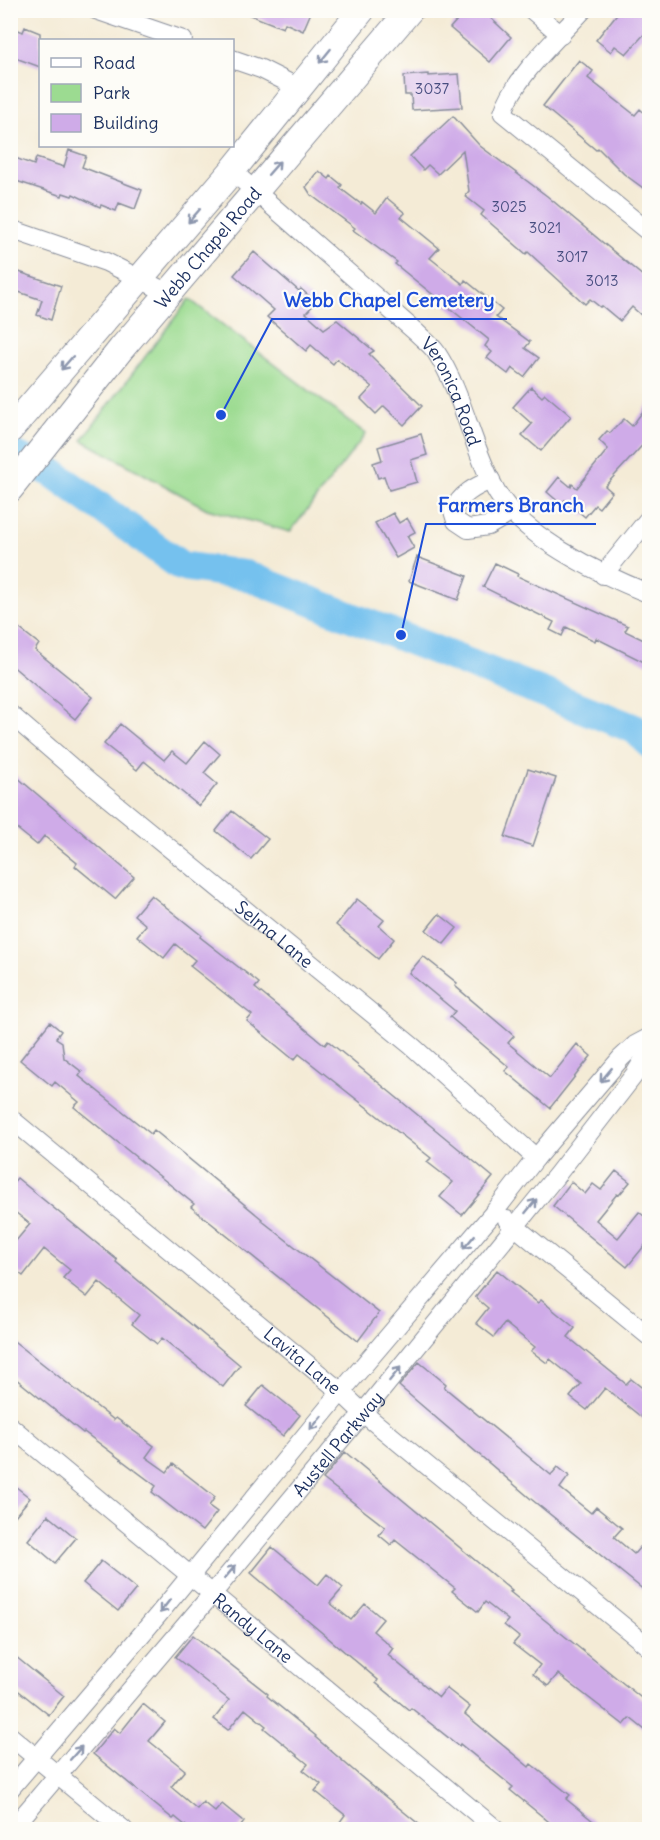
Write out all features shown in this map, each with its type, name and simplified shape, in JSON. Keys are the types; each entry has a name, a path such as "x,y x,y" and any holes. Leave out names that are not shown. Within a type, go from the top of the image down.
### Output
{"main road":[{"name":"Webb Chapel Road","path":"16,423 232,171 362,10"},
{"name":"Webb Chapel Road","path":"10,489 168,293 410,10"}],"street":[{"path":"96,10 180,39"},
{"path":"531,10 561,35"},
{"path":"572,14 561,35 519,82 508,98 503,113 650,233"},
{"path":"234,59 299,88"},
{"name":"Veronica Road","path":"232,171 435,351 448,375 494,488 512,513 546,540 603,575 650,594"},
{"path":"10,229 106,262 168,293"},
{"path":"491,480 473,488 458,500 453,511 456,521 468,529 488,526 512,513"},
{"path":"603,575 650,517"},
{"name":"Selma Lane","path":"10,714 91,784 413,1047 536,1158"},
{"name":"Austell Parkway","path":"10,1789 158,1615 341,1392 621,1058 635,1045 650,1037"},
{"name":"Austell Parkway","path":"12,1830 363,1413 635,1074 650,1049"},
{"name":"Lavita Lane","path":"10,1118 341,1392 363,1413 650,1648"},
{"path":"495,1211 650,1337"},
{"name":"Randy Lane","path":"10,1426 497,1830"},
{"path":"10,1736 124,1830"}],"green space":[{"path":"189,299 366,434 290,532 207,509 82,440"}],"building":[{"path":"312,10 303,31 285,23 283,28 240,11"},
{"path":"466,10 482,10 511,37 490,62 450,28"},
{"path":"620,10 650,10 650,28 626,54 615,46 611,52 596,40"},
{"path":"25,27 40,33 39,67 10,56 10,44 16,29 23,32"},
{"path":"579,60 593,71 588,78 635,115 640,109 650,118 650,193 624,174 598,148 596,150 543,106"},
{"path":"428,74 428,76 459,74 462,107 412,110 411,95 405,95 404,76"},
{"path":"453,116 480,146 547,196 650,282 650,308 642,316 632,307 620,321 590,299 585,304 528,252 526,254 481,215 484,211 465,196 469,191 463,150 438,174 428,165 423,170 410,156"},
{"path":"69,150 86,156 82,167 142,190 135,209 119,203 116,211 101,205 100,207 73,194 72,196 63,193 62,196 10,179 10,156 34,165 36,158 64,167"},
{"path":"319,171 329,179 331,176 342,185 340,188 376,213 387,198 405,213 401,217 439,248 430,258 463,284 465,280 502,310 496,317 530,342 525,348 539,358 524,377 512,368 508,374 487,358 492,352 485,346 489,340 395,264 397,262 311,195 306,187"},
{"path":"254,252 299,291 301,289 316,302 306,313 324,329 337,320 374,351 369,354 422,406 404,425 384,406 376,414 361,399 372,387 337,359 333,364 311,345 306,351 267,317 274,310 234,275"},
{"path":"16,271 61,286 51,320 37,315 42,300 10,289"},
{"path":"531,387 542,397 545,394 571,416 541,451 522,435 532,424 513,407"},
{"path":"650,402 650,437 605,486 612,492 599,508 595,505 585,517 565,500 561,504 547,492 559,477 571,487 572,484 577,488 608,449 599,440 624,419 632,426"},
{"path":"421,434 427,455 411,460 417,482 389,490 384,476 378,478 373,463 382,460 378,447"},
{"path":"393,513 399,523 407,518 415,532 407,536 414,548 396,558 375,523"},
{"path":"417,557 467,576 458,600 409,581"},
{"path":"495,563 518,574 517,576 628,626 625,631 650,643 650,665 596,638 595,641 566,627 562,636 550,630 554,622 483,587"},
{"path":"10,621 39,644 35,650 93,697 75,719 10,664"},
{"path":"120,724 164,760 172,751 187,763 205,741 220,754 204,773 217,784 199,806 144,761 137,770 104,744"},
{"path":"528,769 556,778 533,846 505,837"},
{"path":"10,771 134,877 115,899 75,866 77,863 44,836 37,845 10,823"},
{"path":"232,811 268,839 251,859 216,831"},
{"path":"151,895 259,983 255,988 325,1045 328,1041 493,1177 462,1215 440,1197 453,1182 427,1162 431,1158 299,1054 294,1060 247,1021 252,1015 190,966 195,960 175,944 164,958 137,936 146,925 134,915"},
{"path":"357,899 384,920 379,926 394,939 378,959 336,925"},
{"path":"439,914 457,928 444,944 426,930"},
{"path":"423,956 457,983 455,986 514,1036 508,1043 550,1078 577,1044 591,1056 550,1108 505,1071 509,1067 450,1017 455,1011 409,973"},
{"path":"50,1022 61,1031 56,1038 62,1042 64,1058 82,1072 79,1076 151,1134 154,1130 261,1220 379,1313 358,1341 191,1207 194,1204 74,1107 79,1102 55,1082 52,1086 20,1060"},
{"path":"616,1171 630,1182 596,1220 618,1238 639,1212 650,1221 650,1239 627,1267 553,1206 571,1182 585,1194 593,1184 601,1190"},
{"path":"17,1178 240,1365 223,1387 162,1338 157,1344 132,1324 139,1315 99,1282 87,1297 63,1278 70,1270 44,1249 23,1276 10,1266 10,1248 30,1224 10,1208 10,1186"},
{"path":"497,1270 538,1303 541,1300 575,1328 568,1337 626,1384 631,1379 650,1394 650,1424 605,1388 587,1410 570,1397 581,1384 550,1359 547,1363 531,1351 535,1347 505,1323 494,1337 476,1323 488,1308 475,1297"},
{"path":"10,1338 114,1420 116,1418 154,1446 146,1457 167,1472 173,1464 215,1497 209,1506 217,1512 202,1531 152,1492 156,1486 83,1433 10,1374"},
{"path":"419,1362 446,1384 444,1387 551,1475 558,1467 569,1476 560,1488 591,1513 596,1507 622,1528 614,1537 634,1554 640,1547 650,1555 650,1595 531,1499 399,1386"},
{"path":"263,1385 300,1415 283,1436 246,1406"},
{"path":"345,1452 512,1591 510,1592 650,1705 650,1734 630,1718 624,1725 558,1674 548,1686 533,1674 540,1665 513,1644 519,1637 504,1625 508,1620 485,1602 478,1612 452,1591 455,1588 395,1540 391,1545 379,1535 385,1527 323,1479"},
{"path":"10,1482 30,1498 10,1522"},
{"path":"48,1515 76,1538 55,1563 28,1540"},
{"path":"272,1547 318,1585 327,1574 343,1588 330,1603 351,1620 365,1604 383,1619 373,1631 393,1648 388,1655 439,1697 446,1688 470,1707 465,1714 529,1767 531,1764 570,1795 566,1799 604,1830 559,1830 510,1790 513,1787 460,1744 459,1746 411,1708 409,1710 376,1683 378,1680 251,1573"},
{"path":"101,1561 136,1589 118,1611 83,1583"},
{"path":"193,1635 268,1694 267,1696 426,1830 383,1830 373,1822 366,1830 334,1830 345,1815 315,1791 321,1784 303,1770 308,1764 264,1728 266,1726 245,1709 228,1730 214,1719 229,1700 175,1657"},
{"path":"10,1652 64,1696 49,1715 10,1684"},
{"path":"143,1704 165,1722 149,1741 185,1770 171,1787 197,1809 203,1802 215,1812 222,1804 244,1822 238,1830 191,1830 175,1817 173,1819 93,1754 114,1728 120,1733"}],"waterway":[{"path":"10,453 53,473 181,566 245,575 635,729 650,744"}],"place":[{"name":"Webb Chapel Cemetery","path":"221,415"},
{"name":"Farmers Branch","path":"401,635"}]}
